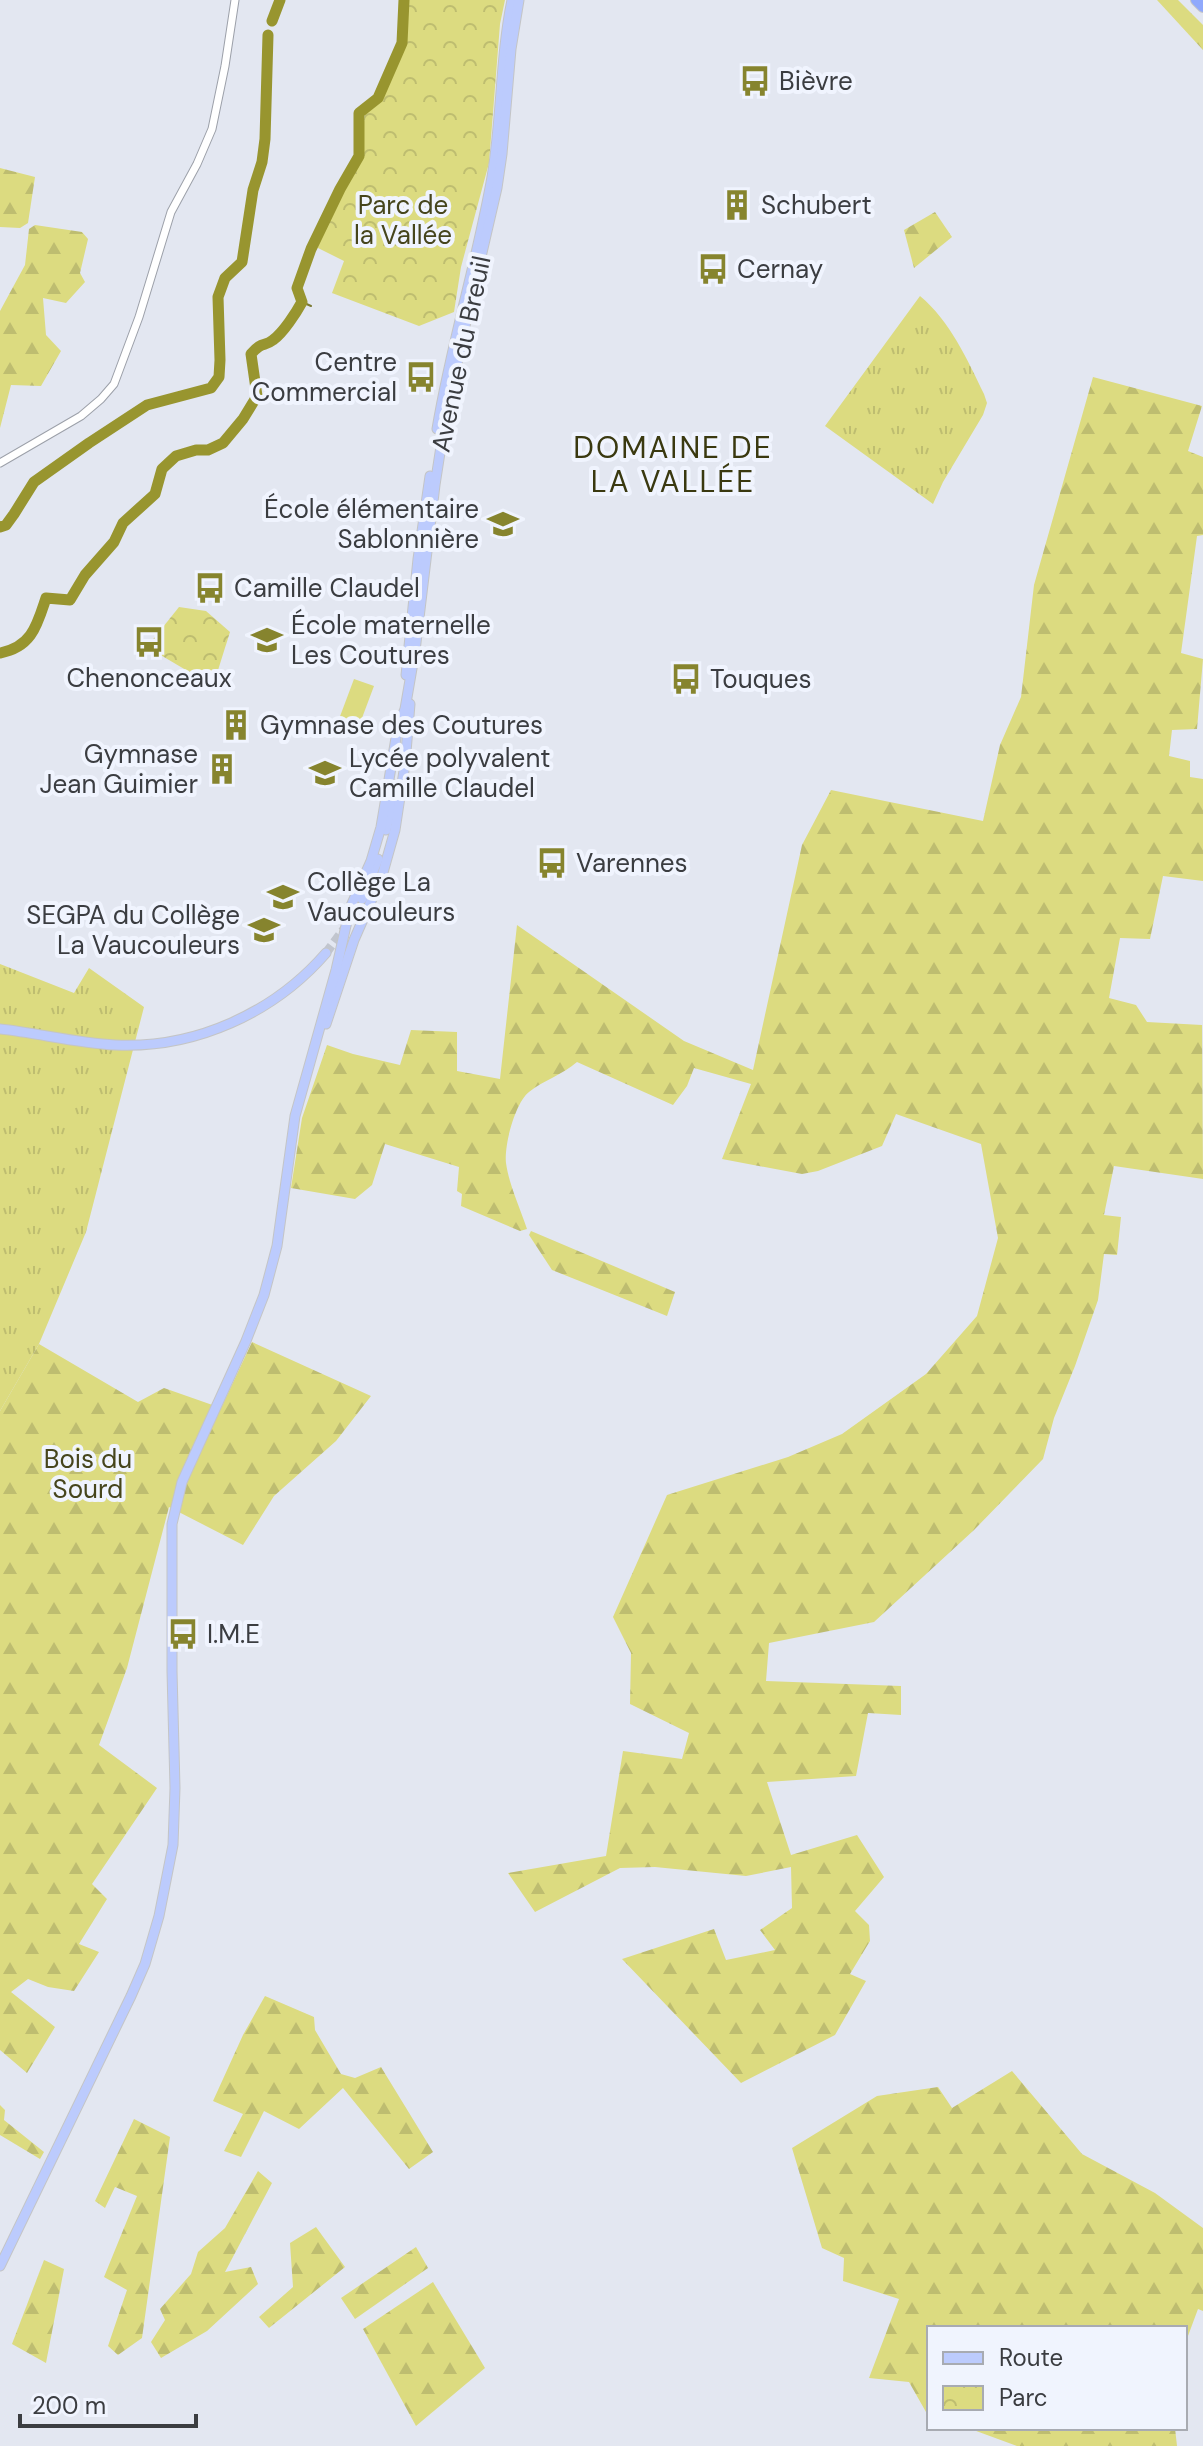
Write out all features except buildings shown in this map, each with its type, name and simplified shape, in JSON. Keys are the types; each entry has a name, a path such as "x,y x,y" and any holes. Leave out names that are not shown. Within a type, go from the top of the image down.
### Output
{"highway":[{"path":"1196,0 1203,7"}],"main road":[{"name":"Avenue du Breuil","path":"405,709 407,652 418,559 442,400 491,180 512,0"},
{"name":"Avenue du Breuil","path":"362,899 386,830 397,775 442,439 501,166 511,49 519,0"},
{"path":"310,1060 354,940 382,876 395,830 405,764 416,642"},
{"path":"0,2266 131,1996 149,1953 164,1897 173,1845 175,1807 176,1508 186,1473 264,1295 278,1238 292,1131 350,908 378,838 398,726 405,709"},
{"path":"0,1029 113,1045 157,1044 192,1037 226,1026 267,1005 298,982 326,953"}],"street":[{"path":"0,463 81,416 114,384 139,317 171,212 212,129 235,0"}],"green space":[{"name":"Parc de la Vallée","path":"399,0 505,0 500,24 489,163 461,267 454,312 419,326 332,293 344,261 318,248 318,238 361,151 365,112 391,74 397,46"},
{"path":"1157,0 1178,0 1203,25 1203,50"},
{"path":"0,168 35,177 28,223 20,228 0,227"},
{"path":"935,212 952,237 914,268 904,230"},
{"path":"35,225 82,232 88,239 80,273 85,282 66,303 43,298 46,335 61,351 41,386 11,385 0,428 0,311 25,265 29,229"},
{"path":"920,296 957,341 987,403 933,504 825,426"},
{"path":"1093,377 1202,406 1188,451 1203,457 1203,535 1197,536 1181,653 1203,659 1197,729 1172,730 1169,756 1190,761 1190,777 1203,779 1203,881 1163,876 1150,939 1120,938 1109,998 1136,1005 1147,1022 1202,1025 1203,1179 1114,1166 1104,1215 1121,1217 1117,1255 1104,1254 1098,1300 1054,1418 1043,1459 974,1530 874,1622 769,1643 766,1681 901,1686 901,1715 868,1713 856,1776 767,1782 791,1855 857,1835 884,1877 855,1911 869,1925 870,1941 850,1974 866,1981 835,2035 741,2083 622,1959 714,1929 726,1960 775,1950 760,1930 792,1908 791,1867 746,1876 655,1867 620,1868 535,1912 508,1873 606,1856 623,1751 682,1759 689,1733 630,1704 631,1653 613,1617 667,1495 788,1457 842,1434 926,1374 977,1316 998,1238 981,1144 896,1114 882,1146 818,1171 802,1174 722,1159 751,1084 694,1068 687,1086 673,1105 577,1062 529,1092 519,1105 512,1125 506,1163 527,1229 520,1231 461,1206 462,1194 457,1191 459,1167 385,1144 372,1185 355,1199 291,1188 302,1118 327,1045 400,1065 411,1030 457,1032 457,1071 500,1079 517,925 684,1041 753,1070 802,845 831,790 983,821 1000,745 1021,697 1034,585"},
{"path":"179,607 206,611 230,632 213,686 147,647"},
{"path":"354,679 374,686 359,726 339,719"},
{"path":"0,964 74,993 89,968 144,1007 86,1232 39,1344 0,1411"},
{"path":"531,1231 675,1292 667,1316 552,1270 529,1235"},
{"name":"Bois du Sourd","path":"252,1342 371,1396 336,1441 274,1496 243,1545 169,1507 127,1668 99,1745 157,1788 92,1884 107,1899 79,1944 99,1952 74,1991 48,1987 28,1979 11,1992 55,2027 27,2073 0,2050 0,1411 39,1344 138,1402 164,1388 221,1408"},
{"path":"265,1996 314,2017 315,2030 341,2074 355,2078 381,2067 433,2152 409,2169 343,2088 299,2129 264,2111 241,2157 224,2151 243,2114 213,2101 243,2035"},
{"path":"1012,2071 1082,2154 1155,2193 1203,2228 1203,2311 1198,2309 1187,2339 1187,2326 927,2326 927,2413 909,2382 869,2378 899,2299 843,2281 844,2258 822,2248 792,2148 877,2096 938,2087 952,2108"},
{"path":"0,2105 5,2110 4,2120 44,2152 40,2159 0,2135"},
{"path":"134,2119 170,2137 142,2338 118,2355 108,2346 127,2290 104,2277 137,2196 115,2187 105,2208 95,2201"},
{"path":"258,2171 272,2183 225,2272 251,2267 258,2284 207,2331 161,2358 151,2342 165,2320 160,2309 191,2274 198,2252 225,2228"},
{"path":"316,2227 345,2267 269,2328 259,2317 293,2287 290,2243"},
{"path":"416,2247 428,2268 355,2319 341,2298"},
{"path":"44,2260 64,2269 46,2363 12,2344"},
{"path":"433,2282 485,2368 416,2426 363,2329"},
{"path":"973,2430 1175,2430 1177,2446 1017,2446"}],"waterway":[{"path":"272,21 280,0"},
{"path":"0,653 19,646 32,633 46,598 70,600 85,575 114,542 123,523 155,494 162,469 176,456 208,450 223,443 243,419 257,396 251,354 277,337 302,302 297,288 311,249 359,156 359,113 378,98 402,43 404,0"},
{"path":"0,527 6,525 34,482 89,443 147,405 211,388 219,377 218,297 225,278 242,262 253,190 262,162 268,35"},
{"path":"302,302 311,306"}],"tunnel":[{"path":"326,953 362,899"}],"place":[{"name":"Bièvre","path":"755,81"},
{"name":"Schubert","path":"737,205"},
{"name":"Cernay","path":"713,269"},
{"name":"Centre Commercial","path":"421,377"},
{"name":"École élémentaire Sablonnière","path":"503,524"},
{"name":"Camille Claudel","path":"210,588"},
{"name":"École maternelle Les Coutures","path":"267,640"},
{"name":"Chenonceaux","path":"149,642"},
{"name":"Touques","path":"686,679"},
{"name":"Gymnase des Coutures","path":"236,725"},
{"name":"Gymnase Jean Guimier","path":"222,769"},
{"name":"Lycée polyvalent Camille Claudel","path":"325,773"},
{"name":"Varennes","path":"552,863"},
{"name":"Collège La Vaucouleurs","path":"283,897"},
{"name":"SEGPA du Collège La Vaucouleurs","path":"264,930"},
{"name":"I.M.E","path":"183,1634"}],"district":[{"name":"DOMAINE DE LA VALLÉE","path":"673,465"}]}
